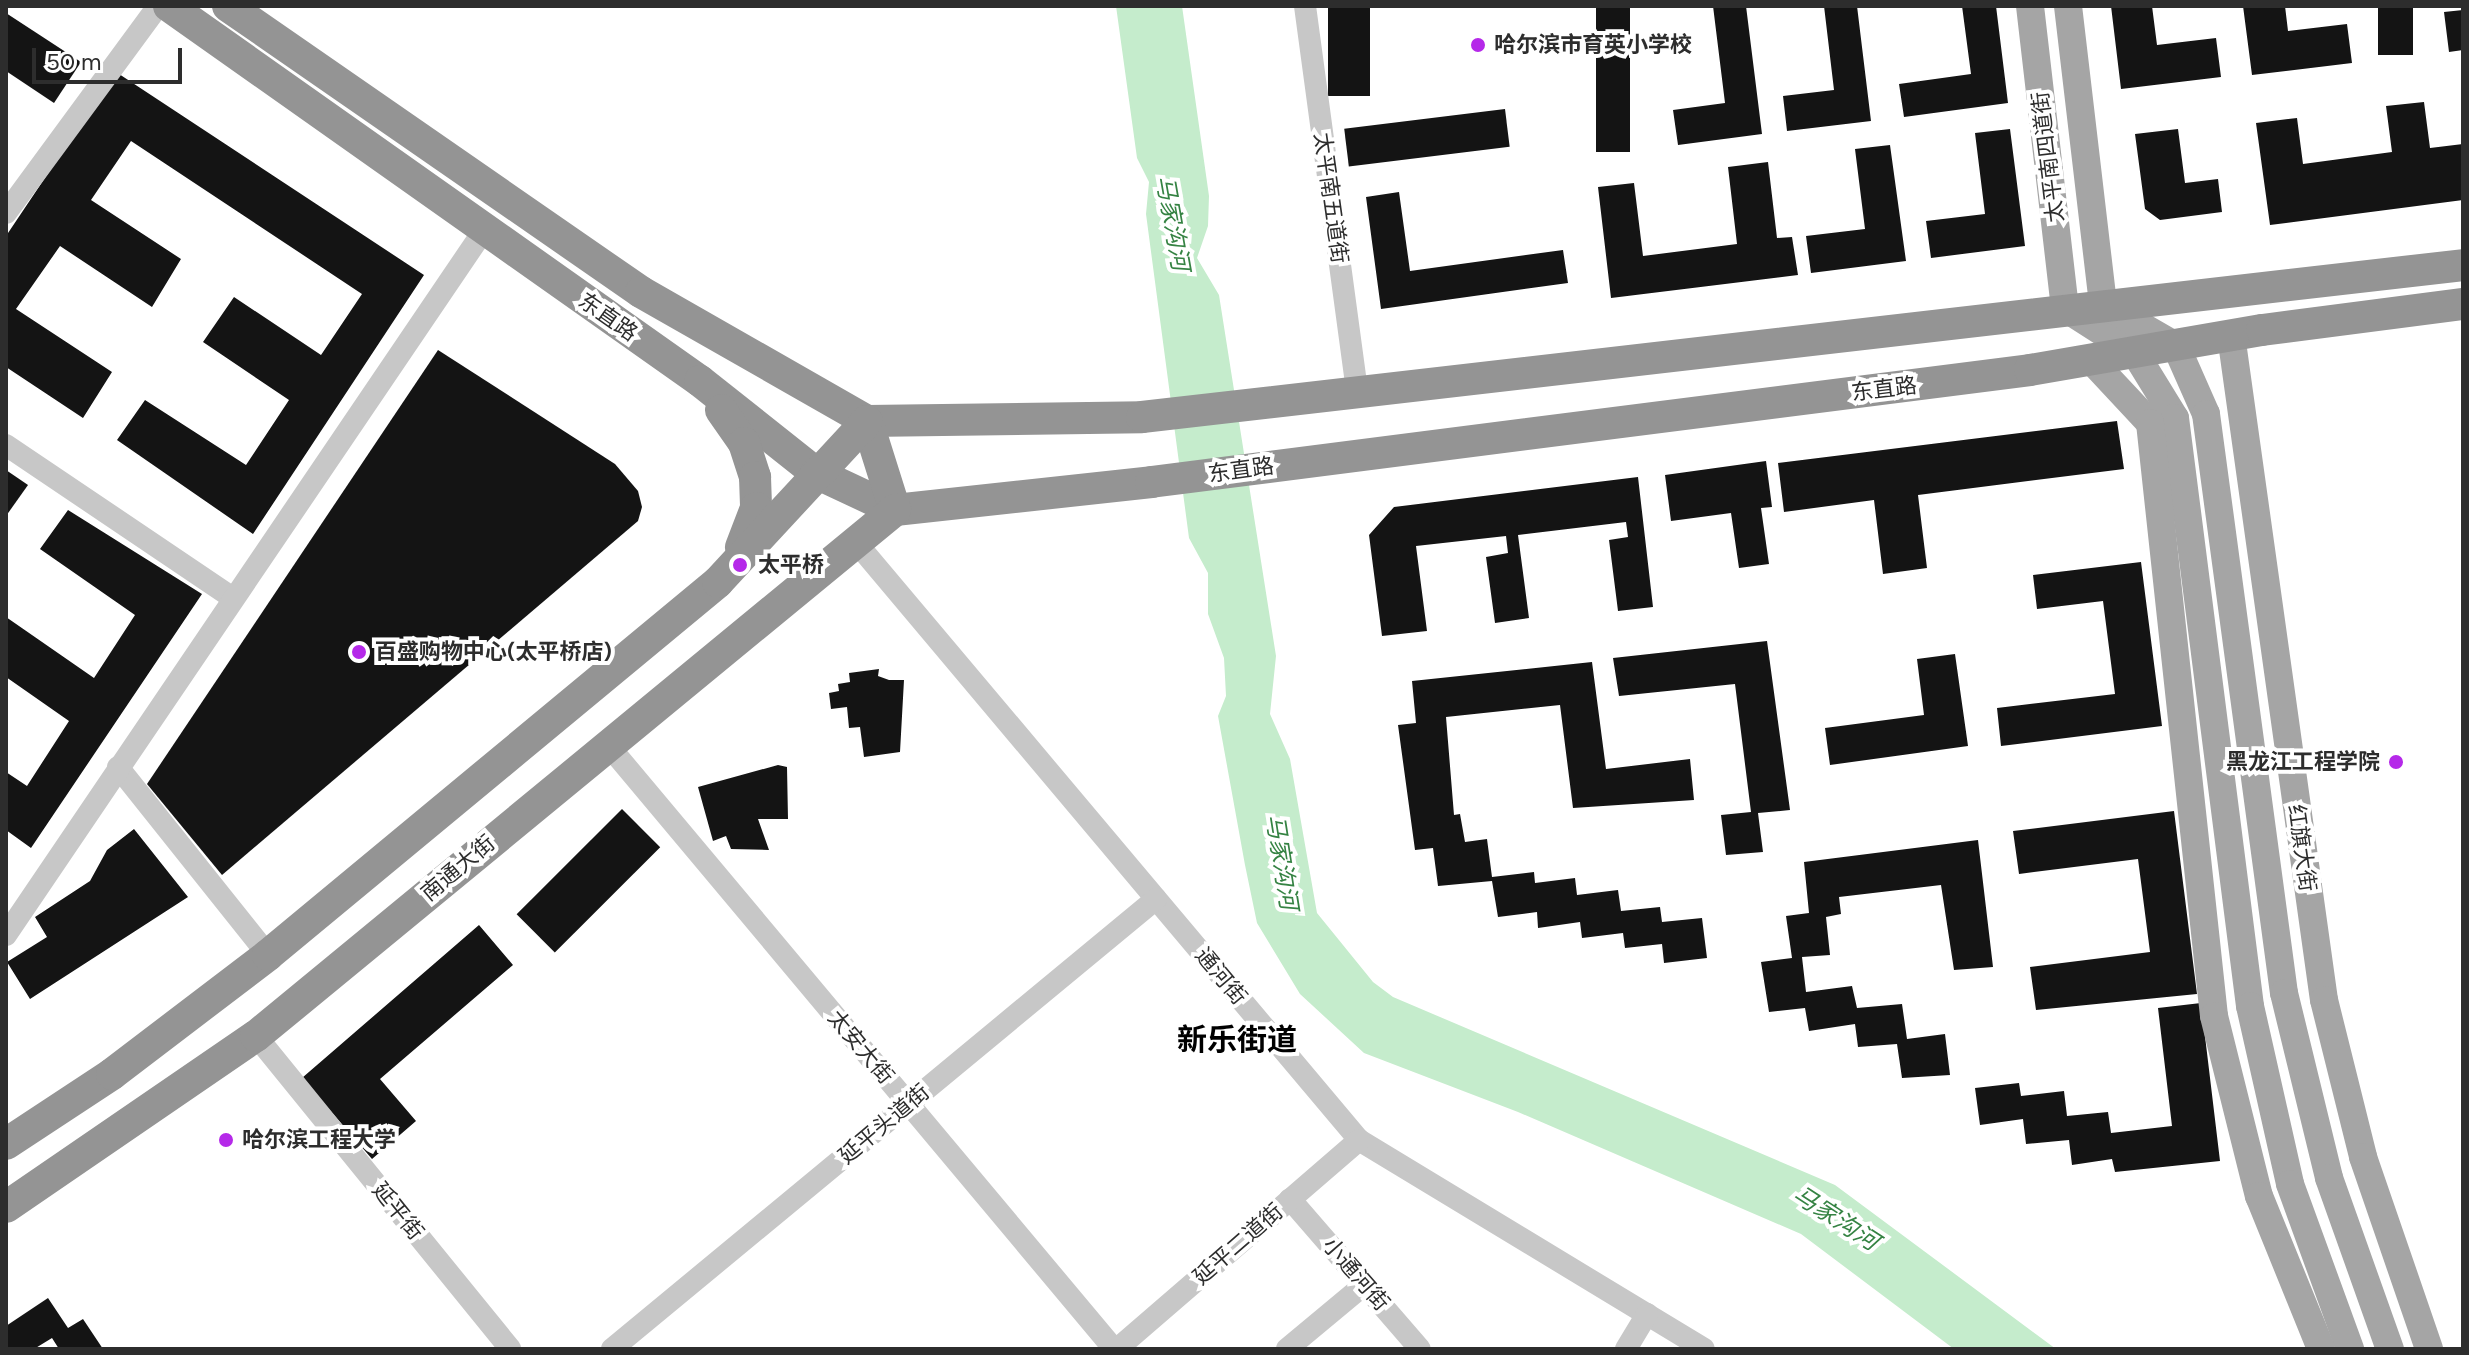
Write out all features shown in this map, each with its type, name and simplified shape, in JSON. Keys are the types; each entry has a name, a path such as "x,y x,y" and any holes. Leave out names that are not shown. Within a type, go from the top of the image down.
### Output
{"highway":[{"name":"东直路","path":"169,6 700,381 816,473 895,510 1151,482 2092,361 2231,335 2463,304"},
{"name":"东直路","path":"228,6 641,292 867,421"},
{"path":"6,1144 112,1074 268,955 718,582 867,421 1142,417 2065,308 2463,265"},
{"path":"700,381 744,443 755,477 756,508 749,535 718,582"},
{"path":"867,421 895,510"},
{"name":"南通大街","path":"6,1207 256,1036 854,540 895,510"}],"main road":[{"name":"太平南四道街","path":"2030,6 2065,308"},
{"name":"太平南四道街","path":"2068,6 2103,304"},
{"path":"2103,304 2176,346"},
{"path":"2065,308 2135,353 2175,418 2250,1006 2290,1184 2350,1349"},
{"name":"红旗大街","path":"2231,335 2324,1000 2363,1157 2429,1349"},
{"name":"红旗大街","path":"2176,346 2206,414 2284,993 2329,1178 2390,1349"},
{"path":"2092,361 2150,423 2214,1016 2259,1196 2321,1349"}],"street":[{"path":"6,213 158,6"},
{"name":"太平南五道街","path":"1305,6 1357,390"},
{"path":"6,935 231,597 484,230"},
{"path":"6,445 231,597"},
{"name":"通河街","path":"854,540 1359,1140 1704,1349"},
{"name":"太安大街","path":"608,745 1116,1349"},
{"path":"118,767 268,955"},
{"name":"延平头道街","path":"612,1349 1156,899"},
{"name":"延平街","path":"256,1036 510,1349"},
{"name":"延平二道街","path":"1116,1349 1359,1140"},
{"name":"小通河街","path":"1290,1199 1420,1349"},
{"path":"1287,1349 1365,1284"},
{"path":"1626,1349 1647,1314"}],"water":[{"name":"马家沟河","path":"1116,6 1182,6 1209,196 1208,226 1197,258 1219,295 1276,656 1270,714 1290,759 1317,913 1373,982 1393,997 1835,1185 2056,1349 1954,1349 1801,1234 1518,1112 1364,1053 1300,994 1257,923 1245,865 1218,716 1226,696 1224,658 1208,614 1208,573 1189,538 1146,214 1149,182 1137,158"}],"building":[{"path":"1328,6 1370,6 1370,96 1328,96"},
{"path":"1596,6 1630,6 1630,152 1596,152"},
{"path":"1713,6 1746,6 1762,134 1678,145 1673,110 1725,103"},
{"path":"1824,6 1857,6 1871,121 1787,131 1783,96 1834,90"},
{"path":"1962,6 1996,6 2008,103 1904,117 1899,84 1971,74"},
{"path":"2111,6 2152,6 2157,45 2216,38 2221,77 2121,89"},
{"path":"2243,6 2285,6 2288,31 2347,24 2352,63 2252,75"},
{"path":"2378,6 2413,6 2413,55 2378,55"},
{"path":"2463,10 2463,50 2449,52 2444,12"},
{"path":"6,13 81,62 54,103 6,71"},
{"path":"116,72 424,275 253,534 117,440 145,400 246,465 289,400 203,342 234,297 321,355 362,294 131,141 91,200 181,259 152,307 60,246 16,309 112,372 83,418 6,367 6,236"},
{"path":"2424,102 2430,148 2463,144 2463,200 2270,225 2256,123 2297,118 2303,164 2392,152 2386,106"},
{"path":"1505,109 1510,147 1349,166 1344,129"},
{"path":"2010,129 2025,246 1931,258 1926,221 1985,214 1975,133"},
{"path":"2178,129 2185,183 2218,179 2222,212 2160,220 2145,209 2135,134"},
{"path":"1890,145 1906,261 1811,273 1806,236 1865,229 1855,149"},
{"path":"1768,162 1777,238 1792,237 1798,275 1611,298 1598,187 1634,183 1643,256 1737,244 1728,167"},
{"path":"1399,192 1410,271 1563,250 1568,283 1381,309 1366,197"},
{"name":"百盛购物中心(太平桥店)","path":"438,350 615,464 638,491 642,507 638,521 222,875 147,784"},
{"path":"2117,421 2124,469 1918,495 1927,568 1883,574 1874,500 1784,512 1778,463"},
{"path":"1766,461 1772,507 1761,508 1769,564 1739,568 1731,513 1671,521 1665,475"},
{"path":"6,470 28,485 6,516"},
{"path":"1638,477 1653,607 1618,611 1609,540 1628,537 1626,522 1518,535 1529,618 1495,623 1486,557 1508,553 1506,536 1416,546 1427,631 1382,636 1369,535 1394,507"},
{"path":"68,510 202,594 31,848 6,830 6,772 27,786 69,721 6,677 6,617 94,678 135,615 40,549"},
{"path":"2141,562 2162,726 2001,746 1997,708 2115,694 2103,601 2037,609 2033,575"},
{"path":"1767,641 1790,810 1758,813 1763,852 1726,855 1721,815 1751,812 1735,684 1619,696 1613,658"},
{"path":"1955,654 1968,746 1830,765 1825,728 1924,715 1917,659"},
{"path":"1592,662 1606,769 1690,759 1694,800 1573,808 1560,705 1446,717 1454,815 1460,814 1465,842 1487,839 1492,877 1534,872 1535,883 1575,878 1577,895 1618,890 1621,911 1660,907 1662,922 1702,918 1707,958 1664,963 1662,944 1625,948 1623,933 1582,938 1580,922 1538,928 1537,912 1498,917 1492,881 1438,886 1433,848 1415,850 1398,725 1416,723 1412,681"},
{"path":"879,669 878,676 904,680 900,752 864,757 860,727 849,728 847,707 831,709 829,693 839,691 838,684 850,682 849,673"},
{"path":"778,765 787,767 788,819 758,819 769,850 731,849 726,836 713,841 698,787"},
{"path":"622,809 660,847 555,953 517,914"},
{"path":"2174,811 2197,994 2036,1010 2030,967 2150,952 2138,859 2019,874 2013,831"},
{"path":"134,829 188,897 30,999 7,962 47,937 35,917 90,881 107,850"},
{"path":"1978,840 1993,967 1954,970 1941,885 1839,897 1841,914 1826,917 1830,955 1802,957 1806,992 1852,986 1857,1008 1902,1004 1907,1039 1945,1034 1950,1075 1902,1078 1897,1044 1858,1047 1855,1024 1809,1031 1805,1008 1769,1012 1761,962 1792,958 1786,916 1809,913 1804,862"},
{"path":"479,925 513,965 380,1079 416,1121 372,1159 302,1078"},
{"path":"2201,1003 2220,1161 2115,1172 2112,1159 2072,1165 2069,1140 2026,1144 2023,1119 1980,1125 1975,1088 2019,1083 2021,1096 2064,1091 2067,1116 2108,1112 2111,1133 2172,1126 2158,1008"},
{"path":"48,1298 68,1328 83,1319 103,1349 59,1349 52,1338 34,1349 6,1349 6,1326"}],"place":[{"name":"哈尔滨市育英小学校","path":"1478,45"},
{"name":"太平桥","path":"740,565"},
{"name":"百盛购物中心(太平桥店)","path":"359,652"},
{"name":"黑龙江工程学院","path":"2396,762"},
{"name":"哈尔滨工程大学","path":"226,1140"}],"district":[{"name":"新乐街道","path":"1237,1040"}]}
